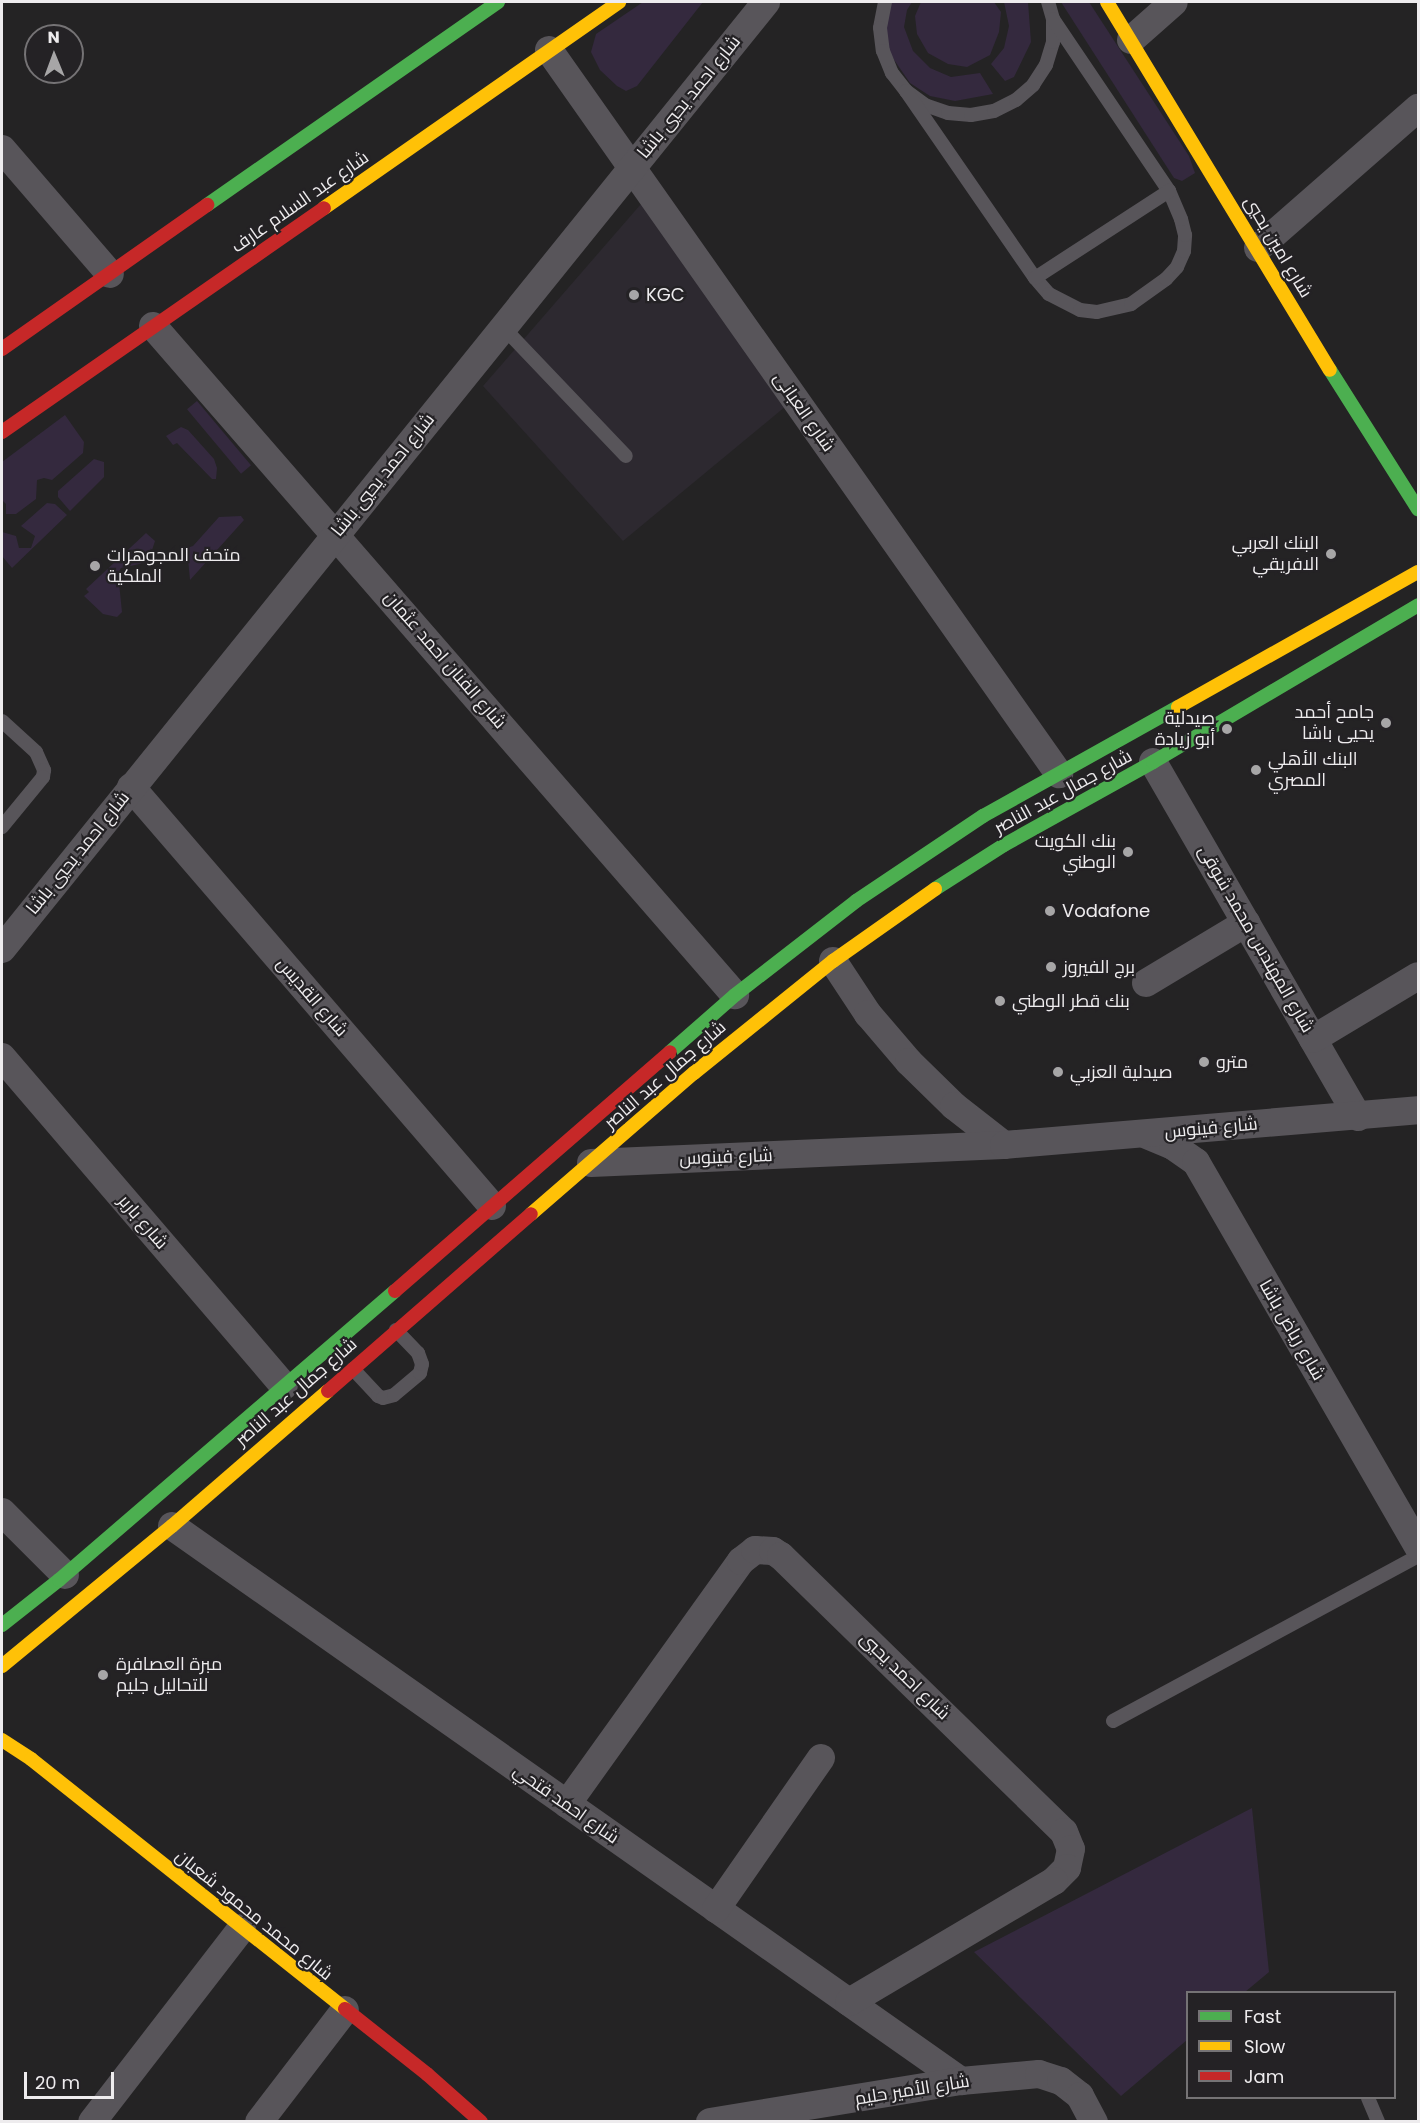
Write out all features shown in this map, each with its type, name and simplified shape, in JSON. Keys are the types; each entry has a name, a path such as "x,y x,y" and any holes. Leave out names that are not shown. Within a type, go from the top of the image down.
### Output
{"main road":[{"path":"2,349 498,2"},
{"name":"شارع عبد السلام عارف","path":"2,432 619,2"},
{"name":"شارع امين يحيي","path":"1107,2 1370,436 1419,509"},
{"name":"شارع جمال عبد الناصر","path":"2,1625 65,1575 735,995 856,901 918,857 983,816 1419,572"},
{"name":"شارع جمال عبد الناصر","path":"2,1666 172,1526 730,1043 833,961 934,890 1004,845 1153,762 1419,605"},
{"name":"شارع محمد محمود شعبان","path":"2,1740 31,1760 450,2092 481,2121"}],"street":[{"name":"شارع احمد يحيي باشا","path":"2,949 766,2"},
{"path":"1131,40 1174,2"},
{"name":"شارع العبانى","path":"549,50 1059,774"},
{"path":"1258,248 1419,108"},
{"path":"2,149 110,274"},
{"name":"شارع الفنان احمد عثمان","path":"153,326 735,995"},
{"name":"شارع المهندس محمد شوقى","path":"1153,762 1358,1117"},
{"name":"شارع القديس","path":"131,787 492,1206"},
{"path":"1146,983 1246,923"},
{"path":"833,961 868,1014 909,1062 954,1106 1004,1145"},
{"path":"1313,1039 1419,976"},
{"name":"شارع باربر","path":"2,1057 284,1386"},
{"name":"شارع فينوس","path":"591,1163 1004,1145 1358,1117 1419,1110"},
{"name":"شارع رياض باشا","path":"1145,1134 1173,1146 1196,1162 1419,1547"},
{"path":"2,1512 65,1575"},
{"name":"شارع احمد فتحي","path":"172,1526 961,2081"},
{"name":"شارع احمد يحيي","path":"567,1804 741,1561 755,1550 764,1549 781,1556 1064,1832 1071,1849 1067,1868 1054,1881 849,2002"},
{"path":"716,1909 821,1758"},
{"path":"92,2121 242,1928"},
{"path":"259,2121 345,2010"},
{"name":"شارع الأمير حليم","path":"710,2121 961,2081 1038,2074 1061,2081 1080,2096 1094,2121"}],"lane":[{"path":"885,2 880,27 883,51 892,73 1035,278 1049,294 1080,310 1097,312 1131,304 1166,279 1177,267 1184,251 1185,235 1169,191 1053,18 1048,2"},
{"path":"906,91 925,105 948,113 971,115 994,111 1016,100 1033,85 1046,65 1053,42 1053,18"},
{"path":"1035,278 1169,191"},
{"path":"502,327 626,456"},
{"path":"2,721 36,752 44,770 43,777 2,827"},
{"path":"352,1368 378,1396 394,1395 420,1373 422,1364 418,1353 396,1330"},
{"path":"1113,1721 1419,1556"},
{"path":"1369,2099 1378,2121"}],"shaded area":[{"path":"643,2 703,2 637,86 626,91 600,70 591,52 596,34"},
{"path":"888,2 912,2 907,10 904,27 913,51 930,68 951,77 980,73 993,94 955,101 930,96 910,83 888,51 884,36"},
{"path":"921,2 994,2 1001,12 999,32 990,55 967,67 948,64 928,53 917,34 915,16"},
{"path":"1004,2 1028,2 1031,42 1014,77 1005,81 991,64 1004,48 1009,26"},
{"path":"1061,2 1089,2 1189,156 1195,173 1182,181 1174,178"},
{"name":"KGC","path":"641,204 786,406 623,541 483,386"},
{"path":"197,401 251,465 241,474 187,409"},
{"path":"65,415 84,442 83,453 52,480 44,478 37,480 36,499 16,514 6,514 6,504 2,500 2,462"},
{"path":"181,427 188,430 214,459 217,468 216,479 212,479 177,443 173,445 166,436"},
{"path":"94,459 104,462 104,477 70,511 58,497 58,491"},
{"path":"47,503 55,504 67,515 12,568 2,556 2,532 16,536 19,548 31,548 35,536 21,526"},
{"path":"241,516 244,520 190,580 187,548 193,546 219,517"},
{"path":"146,533 155,541 150,556 144,563 121,568 118,573 122,612 117,617 103,614 84,596 89,592 86,589"},
{"path":"1252,1808 1269,1972 1246,1991 1186,1991 1186,2041 1121,2096 974,1952"}],"traffic: fast":[{"path":"207,205 498,2"},
{"path":"1330,370 1418,509"},
{"path":"935,889 1004,845 1153,762 1418,605"},
{"path":"670,1052 735,995 856,901 983,816 1178,707"},
{"path":"2,1625 59,1580 395,1291"}],"traffic: slow":[{"path":"324,208 619,2"},
{"path":"1107,2 1330,370"},
{"path":"1178,707 1418,572"},
{"path":"531,1214 694,1073 833,961 935,889"},
{"path":"2,1666 172,1526 328,1391"},
{"path":"2,1740 31,1759 345,2009"}],"traffic: jam":[{"path":"2,349 207,205"},
{"path":"2,432 324,208"},
{"path":"395,1291 670,1052"},
{"path":"328,1391 531,1214"},
{"path":"345,2009 427,2074 481,2122"}],"place":[{"name":"KGC","path":"634,295"},
{"name":"البنك العربي الافريقي","path":"1331,554"},
{"name":"متحف المجوهرات الملكية","path":"95,566"},
{"name":"جامح أحمد يحيى باشا","path":"1386,723"},
{"name":"صيدلية أبو زيادة","path":"1227,729"},
{"name":"البنك الأهلي المصري","path":"1256,770"},
{"name":"بنك الكويت الوطني","path":"1128,852"},
{"name":"Vodafone","path":"1050,911"},
{"name":"برج الفيروز","path":"1051,967"},
{"name":"بنك قطر الوطني","path":"1000,1001"},
{"name":"مترو","path":"1204,1062"},
{"name":"صيدلية العزبي","path":"1058,1072"},
{"name":"مبرة العصافرة للتحاليل جليم","path":"103,1675"}]}
